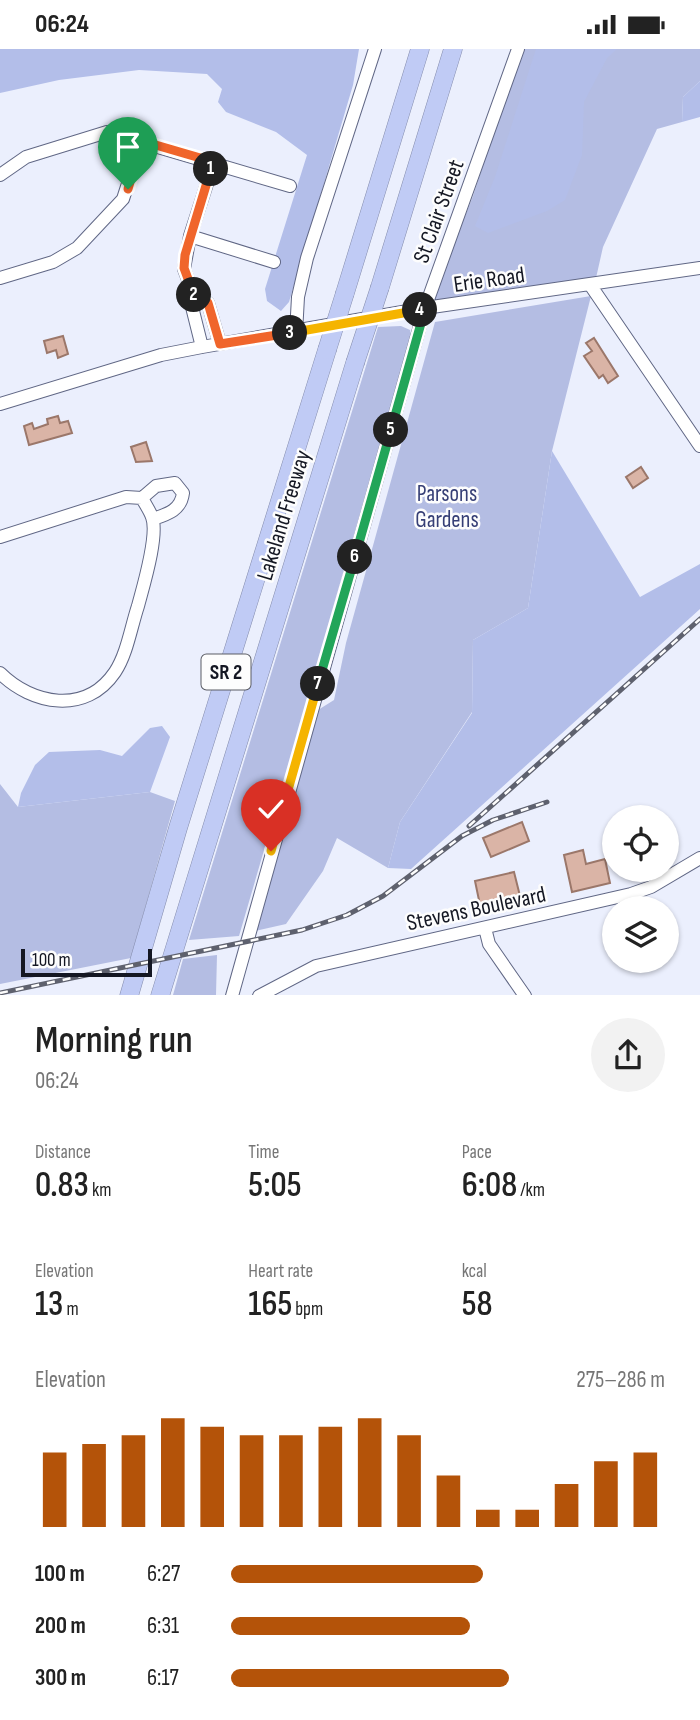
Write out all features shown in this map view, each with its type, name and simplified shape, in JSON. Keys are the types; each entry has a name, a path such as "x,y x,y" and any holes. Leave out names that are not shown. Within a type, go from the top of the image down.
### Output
{"highway":[{"name":"Lakeland Freeway","path":"129,995 178,828 420,49"},
{"name":"Lakeland Freeway","path":"160,995 453,49"}],"street":[{"path":"296,333 298,297 307,258 374,49"},
{"name":"St Clair Street","path":"232,995 425,309 518,49"},
{"path":"0,175 26,157 93,135 120,133 290,186"},
{"path":"0,278 52,262 77,248 123,199 142,141"},
{"path":"214,162 190,236 184,268 194,295 208,303 220,344"},
{"path":"190,236 274,262"},
{"name":"Erie Road","path":"0,404 161,355 202,347 425,309 700,268"},
{"path":"591,286 700,446"},
{"path":"194,295 191,303 202,347"},
{"path":"0,537 126,497 142,498 165,482 180,486 183,493 178,507 153,519"},
{"path":"0,673 16,687 54,703 75,701 98,690 115,672 126,645 148,569 153,519 142,498"},
{"name":"Stevens Boulevard","path":"261,995 285,979 316,966 631,894 651,887 700,858"},
{"path":"485,928 489,944 523,995"}],"green space":[{"path":"521,49 700,49 700,81 683,97 682,122 657,129 603,247 596,278 430,304 473,196"},
{"name":"Parsons Gardens","path":"591,296 552,451 528,608 473,640 472,712 400,822 388,868 337,838 323,871 286,924 255,931 318,710 334,700 346,643 435,322"},
{"path":"401,326 410,330 412,342 239,936 189,940 378,327"},
{"path":"0,784 18,807 150,792 175,801 131,958 0,984"},
{"path":"217,955 216,995 173,995 183,959"}],"shaded area":[{"path":"0,49 359,49 353,85 289,302 281,311 267,301 265,289 307,155 276,132 226,112 218,102 222,89 207,74 139,70 59,80 0,93"},
{"path":"536,49 617,49 607,58 584,102 582,155 565,200 547,211 488,233 475,226 495,177"},
{"path":"700,81 700,117 682,122 683,97"},
{"path":"552,451 640,597 700,564 700,609 411,869 388,868 400,822 472,713 473,640 528,608"},
{"path":"162,726 170,737 150,792 18,807 21,793 35,765 49,752 100,750 122,756 150,728"}],"building":[{"path":"63,336 68,354 58,358 56,350 47,353 44,341"},
{"path":"594,338 618,376 608,383 603,375 599,378 584,356 592,351 586,343"},
{"path":"58,416 60,423 68,421 72,433 29,445 24,426 32,423 34,429 48,424 47,419"},
{"path":"146,442 152,461 136,462 131,447"},
{"path":"641,467 648,478 633,488 626,477"},
{"path":"522,822 529,841 491,857 483,838"},
{"path":"583,850 586,864 602,860 602,882 610,883 572,892 564,855"},
{"path":"514,872 520,896 480,905 475,881"}],"railway":[{"path":"469,826 700,619"},
{"path":"0,993 302,930 347,915 383,896 462,836 493,820 547,802"}],"route":[{"path":"128,189 142,141 214,162 190,236 184,268 188,285 194,295 203,298 214,315 220,344 425,309 271,851"}]}
